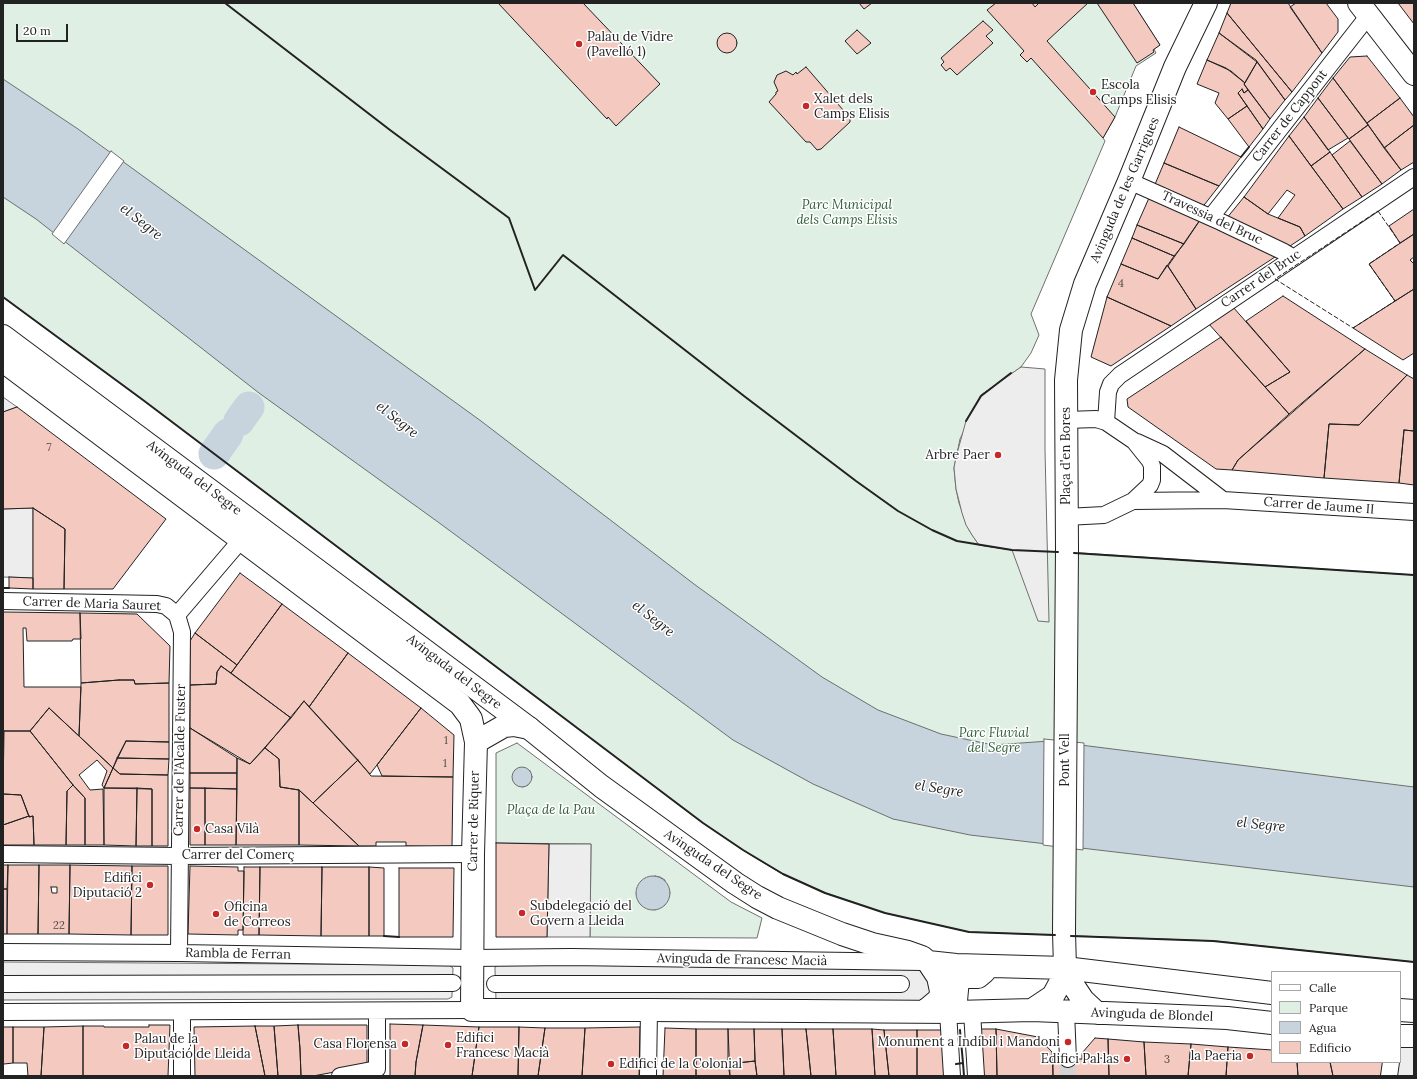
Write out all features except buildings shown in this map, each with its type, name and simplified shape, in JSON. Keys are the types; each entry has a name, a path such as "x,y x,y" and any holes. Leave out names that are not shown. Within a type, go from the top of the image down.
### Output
{"main road":[{"name":"Avinguda de les Garrigues","path":"1068,359 1071,330 1085,284 1176,67 1206,3"},
{"path":"1364,9 1414,74"},
{"name":"Avinguda del Segre","path":"3,336 529,728 601,786 689,851 757,897 842,934 872,944 916,954 928,962"},
{"name":"Plaça d'en Bores","path":"1066,552 1066,380 1068,359"},
{"name":"Avinguda del Segre","path":"3,361 460,704 471,719 476,742"},
{"name":"Pont Vell","path":"1065,968 1066,552"},
{"path":"476,742 504,726 514,725 529,728"},
{"name":"Carrer de Riquer","path":"472,958 476,742"},
{"path":"472,958 472,1010 960,1012 1032,1010 1053,996 1060,983 1065,968"},
{"path":"925,1011 937,1001 940,997 941,991 938,977 928,962"},
{"name":"Avinguda de Francesc Macià","path":"928,962 979,970 1065,968"},
{"path":"1065,968 1271,993"},
{"path":"1065,968 1073,985 1083,1000 1097,1013"},
{"path":"960,1012 979,970"},
{"name":"Avinguda de Blondel","path":"1032,1010 1227,1018 1271,1023"},
{"path":"1401,1010 1414,1011"},
{"path":"1401,1036 1414,1036"}],"street":[{"name":"Carrer de Cappont","path":"1211,217 1364,9"},
{"name":"Carrer del Bruc","path":"1106,422 1108,392 1111,384 1120,375 1414,177"},
{"name":"Travessia del Bruc","path":"1129,181 1211,217 1294,258"},
{"name":"Carrer de Jaume II","path":"1066,420 1096,419 1106,422 1134,441 1163,454 1223,500"},
{"name":"Carrer de Jaume II","path":"1066,517 1104,515 1133,501 1150,485 1152,480 1152,466 1150,461 1134,441"},
{"name":"Carrer de Jaume II","path":"1133,501 1223,500 1414,512"},
{"path":"177,615 241,540"},
{"name":"Carrer de Maria Sauret","path":"3,600 157,604 166,606 177,615"},
{"name":"Carrer de l'Alcalde Fuster","path":"177,615 182,632 179,953"},
{"name":"Carrer del Comerç","path":"3,854 179,856 473,854"},
{"name":"Rambla de Ferran","path":"3,952 179,953 472,958"},
{"name":"Avinguda de Francesc Macià","path":"472,958 570,957 928,962"},
{"path":"3,984 452,983"},
{"name":"Avinguda de Francesc Macià","path":"495,984 900,984"},
{"path":"3,1012 472,1010"},
{"path":"648,1076 649,1010"},
{"path":"340,1076 377,1069 377,1011"},
{"path":"182,1012 182,1076"},
{"path":"952,1076 960,1012"},
{"path":"960,1012 976,1076"},
{"path":"1066,1012 1068,1059"},
{"path":"1389,1076 1391,1063"}],"green space":[{"name":"Parc Fluvial del Segre","path":"3,3 1133,3 1160,45 1154,49 1156,53 1136,66 1115,117 1103,138 1105,141 1031,314 1039,335 1031,353 1021,367 981,395 960,439 954,468 959,503 969,530 979,545 1012,550 1066,552 1414,575 1414,962 1216,941 969,932 885,913 826,893 784,875 749,854 703,823 143,400 3,297"},
{"name":"Plaça de la Pau","path":"517,743 731,902 762,918 757,938 590,937 591,844 496,843 496,753","holes":["530,771 532,777 528,785 523,787 517,785","655,876 665,880 665,905 655,910 640,904 636,893"]}],"shaded area":[{"path":"1021,367 1045,369 1045,450 1049,622 1038,621 1012,550 979,545 972,535 966,525 956,489 954,468 966,421 981,395"},
{"path":"3,397 17,407 3,412"},
{"path":"33,508 33,578 3,577 3,509"},
{"path":"549,844 591,844 590,937 547,937"},
{"path":"3,962 449,965 453,968 452,997 448,999 3,1000"},
{"path":"500,964 917,967 935,981 926,1003 496,1000 495,967"},
{"path":"1401,1036 1414,1037 1414,1076 1389,1076 1391,1063 1401,1063"}],"water":[{"name":"el Segre","path":"3,79 78,129 481,421 694,584 822,677 878,710 941,734 993,745 1049,741 1414,787 1414,887 970,835 893,819 813,784 733,740 438,522 259,393 36,219 3,197"},
{"path":"522,767 529,770 532,777 529,784 522,787 515,784 512,777 515,770"},
{"path":"650,876 656,876 665,881 669,887 669,899 665,905 656,910 650,910 641,905 636,896 636,890 641,881"}],"pier":[{"path":"111,151 124,161 64,244 52,234"},
{"path":"1044,739 1084,743 1083,850 1043,845"}],"waterway":[{"path":"239,421 249,407"},
{"path":"214,454 228,434"}],"tunnel":[{"path":"1067,1076 1068,1059"}],"fence":[{"path":"1378,211 1400,243 1369,264 1395,301 1353,328 1275,279 1378,211"}],"wall":[{"path":"225,3 390,130 509,218 535,290 563,255 744,396 898,511 932,530 957,541 1012,550 1058,552"},
{"path":"1241,157 1249,147"},
{"path":"3,297 143,400 703,823 743,850 783,874 825,893 885,913 969,932 1055,935"},
{"path":"966,421 981,396 1011,373"},
{"path":"1074,553 1414,575"},
{"path":"3,588 9,588"},
{"path":"384,936 399,937"},
{"path":"1071,936 1213,941 1414,962"},
{"path":"956,1064 963,1063 960,1030"},
{"path":"963,1063 964,1076"}],"place":[{"name":"Palau de Vidre (Pavelló 1)","path":"579,44"},
{"name":"Escola Camps Elisis","path":"1093,92"},
{"name":"Xalet dels Camps Elisis","path":"806,106"},
{"name":"Arbre Paer","path":"998,455"},
{"name":"Casa Vilà","path":"197,829"},
{"name":"Edifici Diputació 2","path":"150,885"},
{"name":"Subdelegació del Govern a Lleida","path":"522,913"},
{"name":"Oficina de Correos","path":"216,914"},
{"name":"Monument a Indíbil i Mandoni","path":"1068,1042"},
{"name":"Casa Florensa","path":"405,1044"},
{"name":"Edifici Francesc Macià","path":"448,1045"},
{"name":"Palau de la Diputació de Lleida","path":"126,1046"},
{"name":"la Paeria","path":"1250,1056"},
{"name":"Edifici Pal·las","path":"1127,1059"},
{"name":"Edifici de la Colonial","path":"611,1064"}],"park label":[{"name":"Parc Municipal dels Camps Elisis","path":"847,212"}]}
